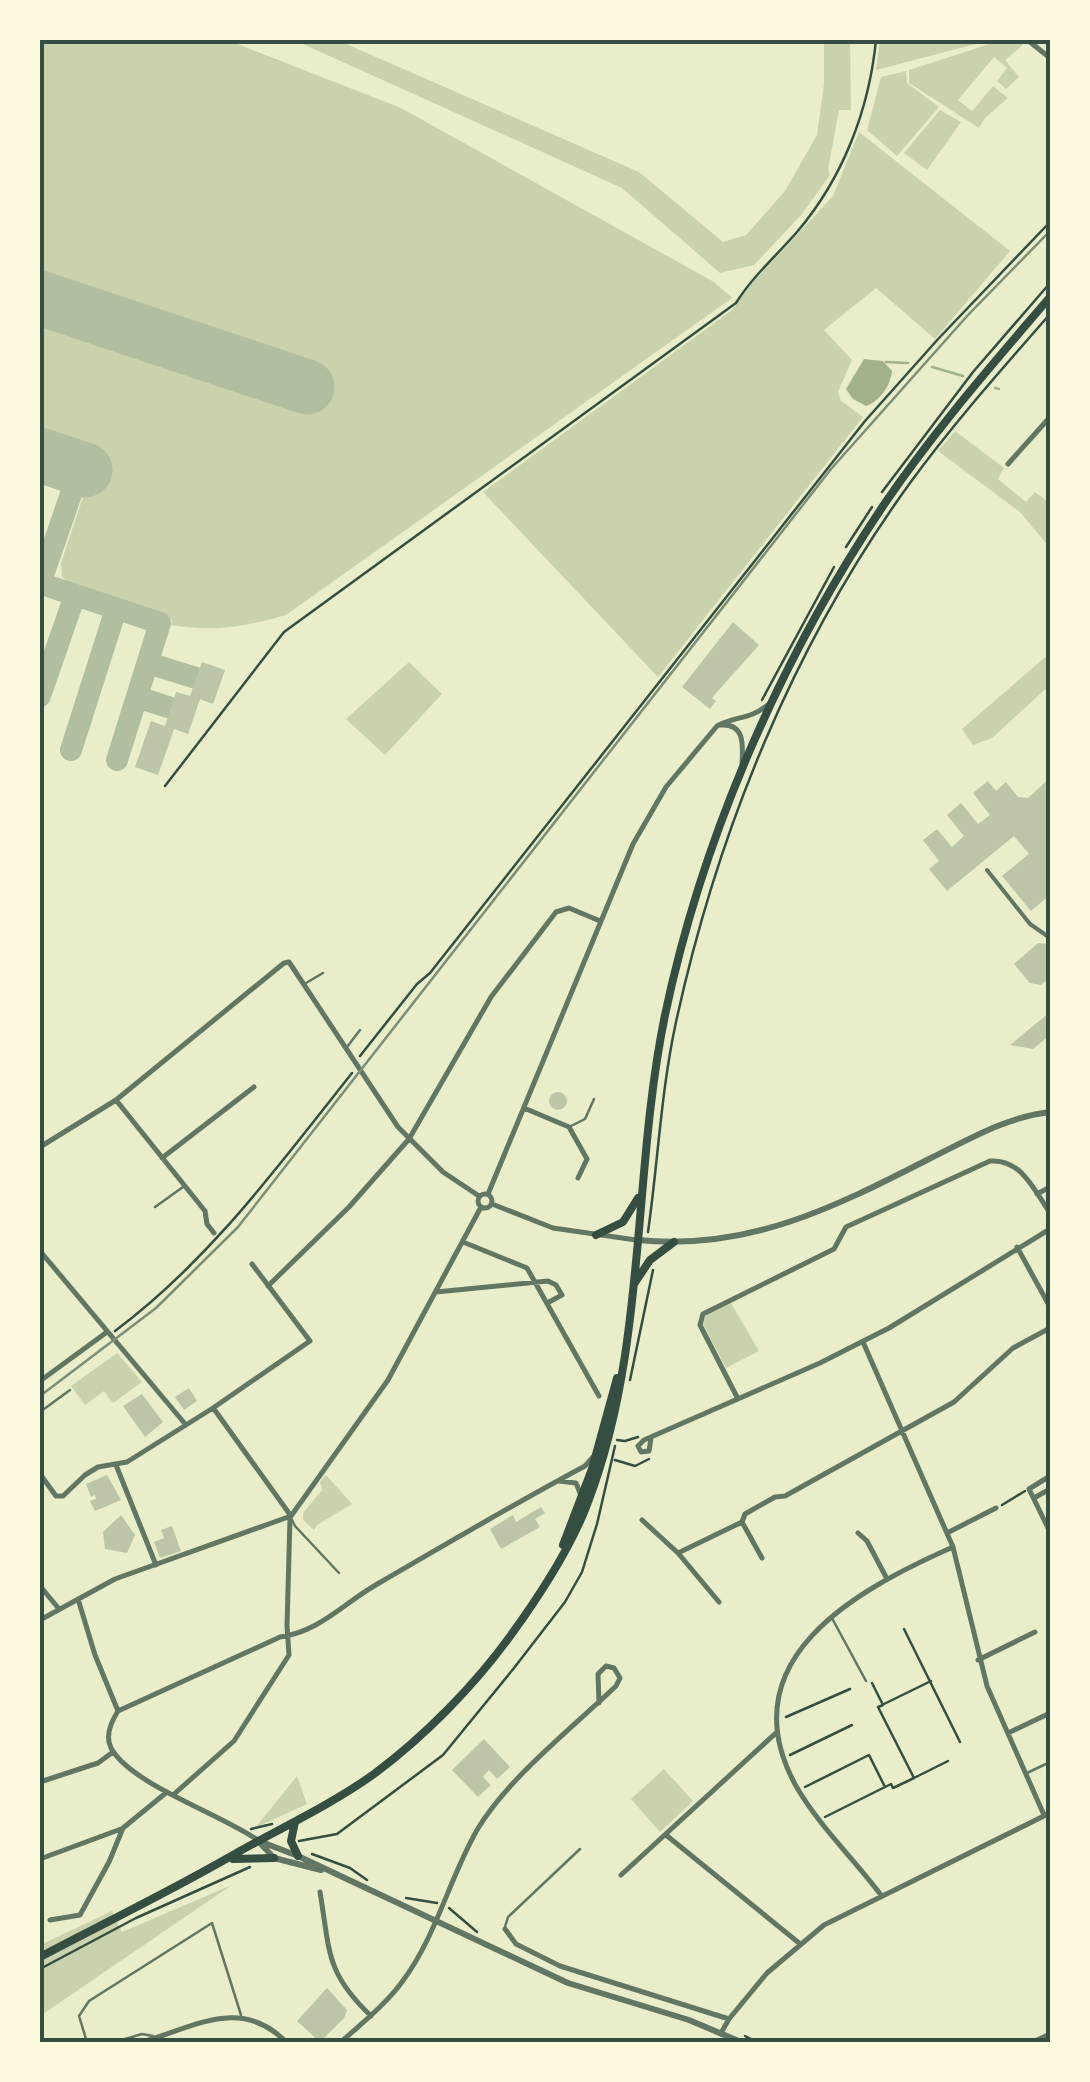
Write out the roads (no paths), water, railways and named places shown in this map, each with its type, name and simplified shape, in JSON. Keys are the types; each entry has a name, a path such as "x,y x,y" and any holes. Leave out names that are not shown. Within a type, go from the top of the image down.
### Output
{"main road":[{"path":"40,1957 228,1859 374,1774 474,1681 510,1637 576,1530 600,1470 616,1411 626,1348 640,1194 666,1013 701,879 742,772 821,606 882,507 934,436 1050,297"},
{"path":"596,1235 623,1222 640,1194"},
{"path":"632,1288 650,1260 674,1242"},
{"path":"558,1559 596,1454 626,1348"},
{"path":"295,1822 291,1841 298,1856"},
{"path":"228,1859 274,1858"}],"street":[{"path":"1030,41 1050,58"},
{"path":"1008,464 1050,417"},
{"path":"492,1204 488,1194 646,820 666,787 717,726 726,720 750,718 773,701"},
{"path":"717,726 727,724 739,731 743,739 742,772"},
{"path":"987,870 1030,924 1050,938"},
{"path":"268,1286 349,1207 408,1139 491,997 556,912 569,908 601,921"},
{"path":"40,1147 116,1100 284,963 293,965 408,1139 443,1172 479,1196 488,1194"},
{"path":"162,1158 254,1087"},
{"path":"116,1100 205,1211 214,1234"},
{"path":"524,1108 569,1127 587,1159 578,1178"},
{"path":"40,1620 115,1580 290,1516 388,1380 482,1207 492,1204 553,1228 636,1240 736,1238 798,1219 863,1192 990,1128 1050,1112"},
{"path":"738,1399 700,1325 703,1314 834,1249 846,1227 990,1161 1001,1160 1019,1168 1050,1213"},
{"path":"1036,1194 1050,1187"},
{"path":"479,1196 482,1207"},
{"path":"650,1438 863,1342 1050,1229"},
{"path":"463,1242 527,1268 599,1396"},
{"path":"1017,1247 1050,1307"},
{"path":"40,1251 186,1425"},
{"path":"40,1474 50,1491 60,1498 98,1467 128,1462 310,1341 252,1264"},
{"path":"436,1292 548,1281 562,1295 549,1302"},
{"path":"678,1553 742,1522 745,1514 954,1402 1013,1348 1050,1328"},
{"path":"40,1381 108,1333"},
{"path":"722,2033 728,2020 767,1974 824,1925 1047,1814 978,1660 953,1547 863,1342"},
{"path":"40,1859 123,1828 170,1794 234,1741 290,1655 290,1516 213,1408"},
{"path":"596,1454 585,1466 351,1600 313,1629 280,1637 118,1711 109,1731 114,1752 170,1794 259,1841 568,1983 741,2042"},
{"path":"116,1465 156,1566"},
{"path":"1050,1476 1030,1489 1050,1532"},
{"path":"556,1481 576,1482 581,1499"},
{"path":"1034,1498 1050,1489"},
{"path":"946,1533 996,1508"},
{"path":"642,1520 678,1553 719,1602"},
{"path":"742,1522 762,1558"},
{"path":"858,1533 886,1577"},
{"path":"882,1895 819,1820 784,1758 776,1722 782,1679 788,1665 832,1619 886,1577 953,1547"},
{"path":"40,1586 59,1609"},
{"path":"78,1599 118,1711"},
{"path":"978,1660 1035,1632"},
{"path":"341,2042 403,1981 436,1922 478,1830 504,1794 599,1703 620,1678 614,1668 606,1666 598,1674 599,1703"},
{"path":"1008,1733 1050,1713"},
{"path":"620,1875 777,1732"},
{"path":"40,1782 98,1763 114,1752"},
{"path":"50,1920 80,1915 123,1828"},
{"path":"666,1835 799,1943"},
{"path":"259,1841 274,1858 332,1872"},
{"path":"320,1892 336,1976 346,1992 371,2016"},
{"path":"505,1929 516,1944 560,1966 728,2020"},
{"path":"142,2042 241,2015 272,2027 286,2042"},
{"path":"166,2042 170,2034"},
{"path":"1034,2042 1050,2034"}],"lane":[{"path":"304,984 323,973"},
{"path":"346,1048 360,1030"},
{"path":"569,1127 586,1119 594,1099"},
{"path":"155,1207 184,1187"},
{"path":"40,1412 70,1390"},
{"path":"290,1516 340,1573"},
{"path":"832,1619 866,1681"},
{"path":"1026,1773 1050,1762"},
{"path":"505,1929 508,1917 580,1849"},
{"path":"88,2042 79,2016 89,2000 212,1922 241,2015"},
{"path":"115,2042 142,2034 159,2037"}],"waterway":[{"path":"886,362 908,363"},
{"path":"932,367 963,376"},
{"path":"995,388 999,389"}],"tram line":[{"path":"40,1396 156,1308 238,1227 831,469 968,315 1050,231"}]}
